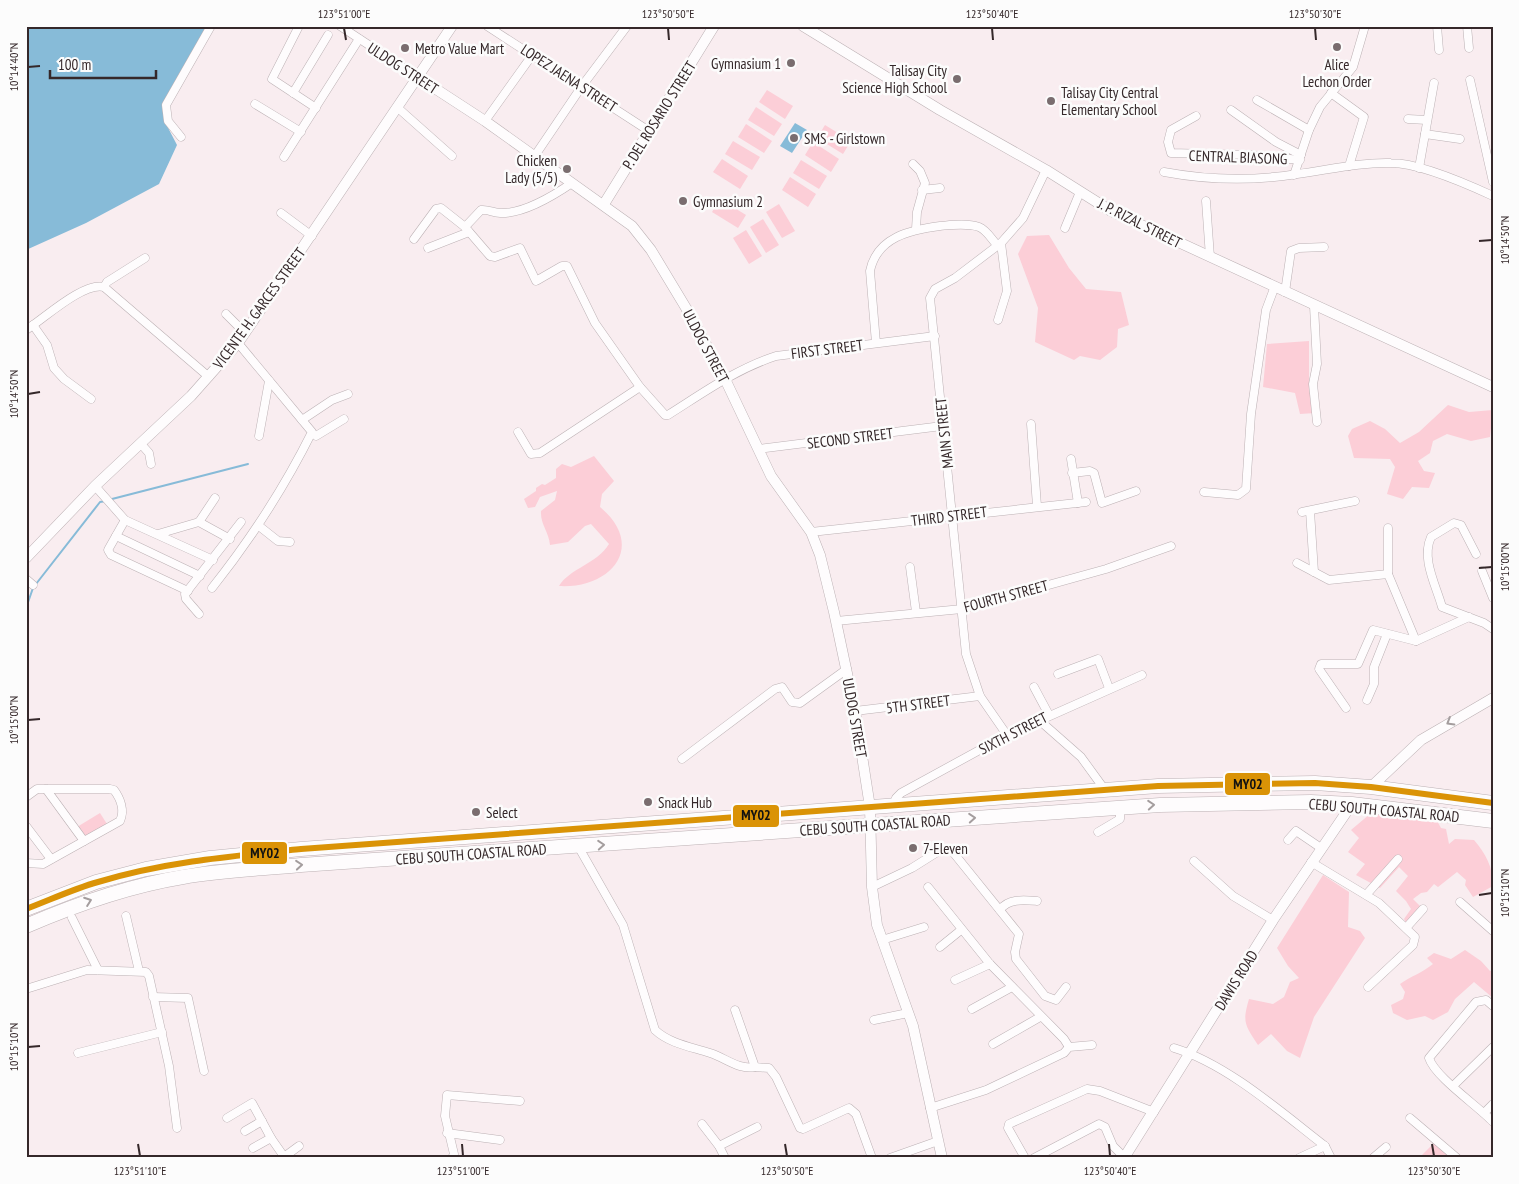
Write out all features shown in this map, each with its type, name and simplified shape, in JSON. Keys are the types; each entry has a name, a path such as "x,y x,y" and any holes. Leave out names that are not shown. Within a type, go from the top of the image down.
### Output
{"highway":[{"name":"CEBU SOUTH COASTAL ROAD","path":"26,910 120,874 210,858 301,849 870,807 1158,786 1315,783 1371,787 1493,803"},
{"name":"CEBU SOUTH COASTAL ROAD","path":"26,926 107,894 184,876 300,865 871,824 1120,808 1311,802 1352,804 1493,821"}],"street":[{"path":"181,137 168,121 166,105 211,26"},
{"path":"299,26 272,80 316,108"},
{"name":"ULDOG STREET","path":"340,26 485,121 604,204 632,226 651,250 725,379 771,476 811,532 820,554 855,711 871,824"},
{"name":"VICENTE H. GARCES STREET","path":"26,558 95,486 209,377 238,343 419,78 452,26"},
{"name":"LOPEZ JAENA STREET","path":"488,26 649,131"},
{"path":"534,157 582,86 627,26"},
{"name":"P. DEL ROSARIO STREET","path":"604,204 714,26"},
{"name":"J. P. RIZAL STREET","path":"803,26 940,110 1046,170 1111,211 1493,388"},
{"path":"1294,175 1309,130 1320,107 1353,67 1365,26"},
{"path":"1437,26 1439,50"},
{"path":"1467,26 1470,48"},
{"path":"293,93 328,34"},
{"path":"284,156 359,39"},
{"path":"485,121 533,54"},
{"path":"1470,80 1493,182"},
{"path":"1419,168 1434,83"},
{"path":"1331,93 1364,117 1348,166"},
{"path":"1256,100 1309,130"},
{"path":"255,104 301,132"},
{"path":"398,108 452,156"},
{"path":"1231,110 1300,157"},
{"name":"CENTRAL BIASONG","path":"1196,116 1171,130 1168,142 1171,153 1300,157"},
{"path":"1408,119 1428,120"},
{"path":"1425,134 1460,139"},
{"path":"1164,172 1244,179 1294,175 1348,166 1394,162 1419,168 1493,196"},
{"path":"913,164 924,178 917,212 916,229"},
{"name":"MAIN STREET","path":"1006,735 980,696 966,654 942,426 931,293 955,278 999,245 1023,218 1046,170"},
{"path":"428,248 467,229 481,210 498,213 514,212 558,193 572,183"},
{"path":"922,190 940,188"},
{"path":"1065,228 1080,192"},
{"path":"1206,201 1210,257"},
{"path":"414,239 439,208 443,208 467,229 492,257 520,248 536,281 562,266 568,266 595,323 640,387 535,455 531,454 518,432"},
{"path":"281,213 312,236"},
{"path":"876,343 871,299 871,263 881,248 896,236 916,229 950,225 978,226 999,245 1007,292 998,320"},
{"path":"1285,292 1291,251 1299,248 1324,247"},
{"path":"104,288 107,282 145,258"},
{"path":"1204,492 1238,495 1246,489 1251,414 1266,310 1275,286"},
{"path":"91,399 64,379 54,368 47,345 30,328 84,291 95,287 104,288 209,377"},
{"path":"1314,306 1317,364 1313,384 1317,422"},
{"path":"226,314 245,333"},
{"name":"FIRST STREET","path":"640,387 662,414 668,415 754,363 776,356 935,336"},
{"path":"212,588 258,526 289,478 312,432 238,343"},
{"path":"259,436 269,381"},
{"path":"302,420 332,400 348,394"},
{"path":"316,436 344,419"},
{"path":"1031,424 1037,506"},
{"name":"SECOND STREET","path":"758,449 942,426"},
{"path":"141,444 148,453 152,464"},
{"path":"1071,459 1072,473 1092,471 1102,503 1136,491"},
{"name":"THIRD STREET","path":"811,532 1037,506 1082,503 1072,473"},
{"path":"95,486 126,520 213,560"},
{"path":"158,534 199,522 215,498"},
{"path":"1314,572 1306,511 1355,501"},
{"path":"126,520 108,550 111,556 188,591"},
{"path":"199,522 230,539"},
{"path":"199,614 186,599 188,591 230,539 241,522"},
{"path":"1476,554 1461,526 1454,523 1431,537 1427,550 1429,566 1442,607 1469,617 1493,629"},
{"path":"258,526 278,541 290,542"},
{"path":"1388,528 1388,574 1416,641"},
{"path":"116,536 200,576"},
{"name":"FOURTH STREET","path":"836,622 916,612 962,609 1106,569 1171,546"},
{"path":"1296,563 1329,580 1388,574"},
{"path":"910,567 916,612"},
{"path":"1482,571 1493,598"},
{"path":"26,579 33,585"},
{"path":"1346,708 1319,666 1321,664 1358,664 1371,632 1375,630 1416,641 1469,617"},
{"path":"1368,700 1374,684 1374,668 1387,634"},
{"path":"1058,674 1098,660 1109,688"},
{"path":"682,759 775,689 782,688 792,702 796,704 847,669"},
{"name":"SIXTH STREET","path":"893,806 896,798 901,793 1006,735 1142,675"},
{"path":"1034,687 1049,715"},
{"name":"5TH STREET","path":"855,711 980,696"},
{"path":"1371,787 1421,740 1493,698"},
{"path":"1039,720 1081,757 1105,790"},
{"path":"26,797 36,789 114,790 120,799 122,817 43,864 26,863"},
{"path":"46,789 84,841"},
{"name":"DAWIS ROAD","path":"1124,1157 1273,920 1352,804"},
{"path":"1098,832 1120,819 1120,808"},
{"path":"871,824 872,887 877,925 908,1012 942,1158"},
{"path":"26,826 51,859"},
{"path":"1288,840 1296,831 1321,848"},
{"path":"578,846 623,925 655,1030 662,1037 710,1053 737,1066 769,1068 776,1077 800,1128 803,1129 849,1108 853,1110 872,1158"},
{"path":"872,887 946,849 952,851 1019,934 1016,960 1032,981 1045,996 1056,1000 1066,987"},
{"path":"1366,895 1398,859"},
{"path":"1194,862 1233,896 1273,920"},
{"path":"1311,862 1379,903 1406,928 1416,941 1368,987"},
{"path":"928,887 990,964 1040,1017 1064,1039 1069,1047"},
{"path":"1000,910 1004,905 1020,900 1037,901"},
{"path":"1460,902 1493,931"},
{"path":"1406,928 1423,909"},
{"path":"126,916 139,971"},
{"path":"72,918 98,970"},
{"path":"882,940 924,927"},
{"path":"940,947 961,930"},
{"path":"955,980 990,964"},
{"path":"26,989 87,970 143,971 150,976 169,1066 177,1128"},
{"path":"972,1009 1012,987"},
{"path":"153,997 188,998 204,1070"},
{"path":"1492,1004 1484,1000 1476,1002 1430,1055 1432,1064 1493,1122"},
{"path":"736,1010 755,1067"},
{"path":"874,1020 908,1012"},
{"path":"993,1044 1040,1017"},
{"path":"78,1053 162,1032"},
{"path":"930,1108 986,1090 1064,1053 1069,1047 1092,1045"},
{"path":"1453,1086 1493,1047"},
{"path":"1174,1048 1190,1054 1245,1084 1325,1146 1331,1158"},
{"path":"1024,1158 1008,1128 1009,1124 1087,1090 1100,1091 1154,1112"},
{"path":"452,1158 454,1154 444,1116 447,1095 520,1101"},
{"path":"227,1118 252,1103 271,1138 285,1157 299,1146"},
{"path":"1484,1113 1493,1104"},
{"path":"1410,1118 1457,1158"},
{"path":"245,1131 262,1121"},
{"path":"702,1124 719,1146 725,1158"},
{"path":"1034,1158 1099,1124 1105,1128 1113,1146 1124,1157"},
{"path":"719,1146 757,1127"},
{"path":"447,1133 500,1140"},
{"path":"253,1148 271,1138"},
{"path":"890,1158 938,1141"},
{"path":"1299,1158 1325,1146"},
{"path":"1373,1158 1386,1146"}],"shaded area":[{"path":"767,90 793,106 785,119 759,102"},
{"path":"756,107 782,124 774,136 748,120"},
{"path":"746,124 772,141 764,153 738,137"},
{"path":"825,125 851,141 843,154 817,138"},
{"path":"733,141 760,157 752,170 725,154"},
{"path":"813,142 839,159 831,172 805,155"},
{"path":"722,159 748,176 740,189 713,172"},
{"path":"801,160 827,176 819,189 793,173"},
{"path":"790,177 816,194 808,207 782,190"},
{"path":"720,199 746,215 738,228 712,212"},
{"path":"779,204 795,231 782,238 766,212"},
{"path":"763,219 779,245 766,253 750,227"},
{"path":"746,230 762,256 749,264 733,238"},
{"path":"1049,235 1069,268 1086,289 1121,292 1129,325 1118,329 1117,347 1100,360 1080,356 1074,360 1035,342 1038,308 1018,254 1027,236"},
{"path":"1309,341 1309,383 1315,413 1300,414 1295,393 1263,387 1267,344"},
{"path":"1448,405 1469,412 1493,410 1490,437 1471,441 1447,434 1433,441 1430,453 1418,461 1424,471 1435,473 1429,488 1412,487 1403,499 1387,494 1395,467 1390,459 1354,458 1348,436 1352,429 1370,421 1385,429 1400,443 1419,432"},
{"path":"594,456 614,481 602,494 600,507 614,522 621,536 621,550 617,562 607,573 578,585 559,586 570,575 604,551 609,544 591,524 585,526 568,542 550,545 541,511 555,500 557,491 540,497 535,507 528,508 524,499 536,491 536,488 542,484 545,485 556,478 556,469 562,464 571,467"},
{"path":"100,813 107,824 84,839 77,827"},
{"path":"1370,814 1436,819 1441,828 1446,829 1449,844 1455,839 1474,840 1488,861 1492,873 1493,886 1473,897 1465,885 1466,880 1457,872 1438,887 1434,884 1427,892 1421,893 1413,899 1423,909 1406,923 1404,919 1411,909 1396,891 1408,876 1399,867 1380,888 1356,875 1365,864 1348,852 1359,838 1351,830"},
{"path":"1323,875 1349,892 1348,927 1360,931 1365,938 1314,1017 1300,1058 1287,1051 1271,1034 1258,1045 1245,1019 1249,999 1273,1004 1284,997 1290,982 1299,978 1288,966 1277,948"},
{"path":"1465,950 1481,961 1490,971 1493,970 1493,998 1474,982 1455,999 1448,1012 1433,1020 1425,1016 1407,1020 1393,1013 1391,1005 1403,999 1405,992 1400,984 1433,964 1427,958 1434,953 1451,959"},
{"path":"1435,1142 1454,1158 1419,1158"}],"water":[{"path":"26,26 208,26 179,78 164,120 177,145 159,184 86,223 26,250"},
{"name":"SMS - Girlstown","path":"795,123 807,130 792,153 780,146"}],"waterway":[{"path":"112,499 248,464"},
{"path":"36,584 100,502 106,501"},
{"path":"26,608 33,588"}],"transit line":[{"name":"MY02","path":"26,909 80,888 123,875 148,869 249,854 1158,786 1315,783 1371,787 1493,803"}],"place":[{"name":"Alice Lechon Order","path":"1337,47"},
{"name":"Metro Value Mart","path":"405,48"},
{"name":"Gymnasium 1","path":"791,63"},
{"name":"Talisay City Science High School","path":"957,79"},
{"name":"Talisay City Central Elementary School","path":"1051,101"},
{"name":"SMS - Girlstown","path":"794,138"},
{"name":"Chicken Lady (5/5)","path":"567,169"},
{"name":"Gymnasium 2","path":"683,201"},
{"name":"Snack Hub","path":"648,802"},
{"name":"Select","path":"476,812"},
{"name":"7-Eleven","path":"913,848"}]}
